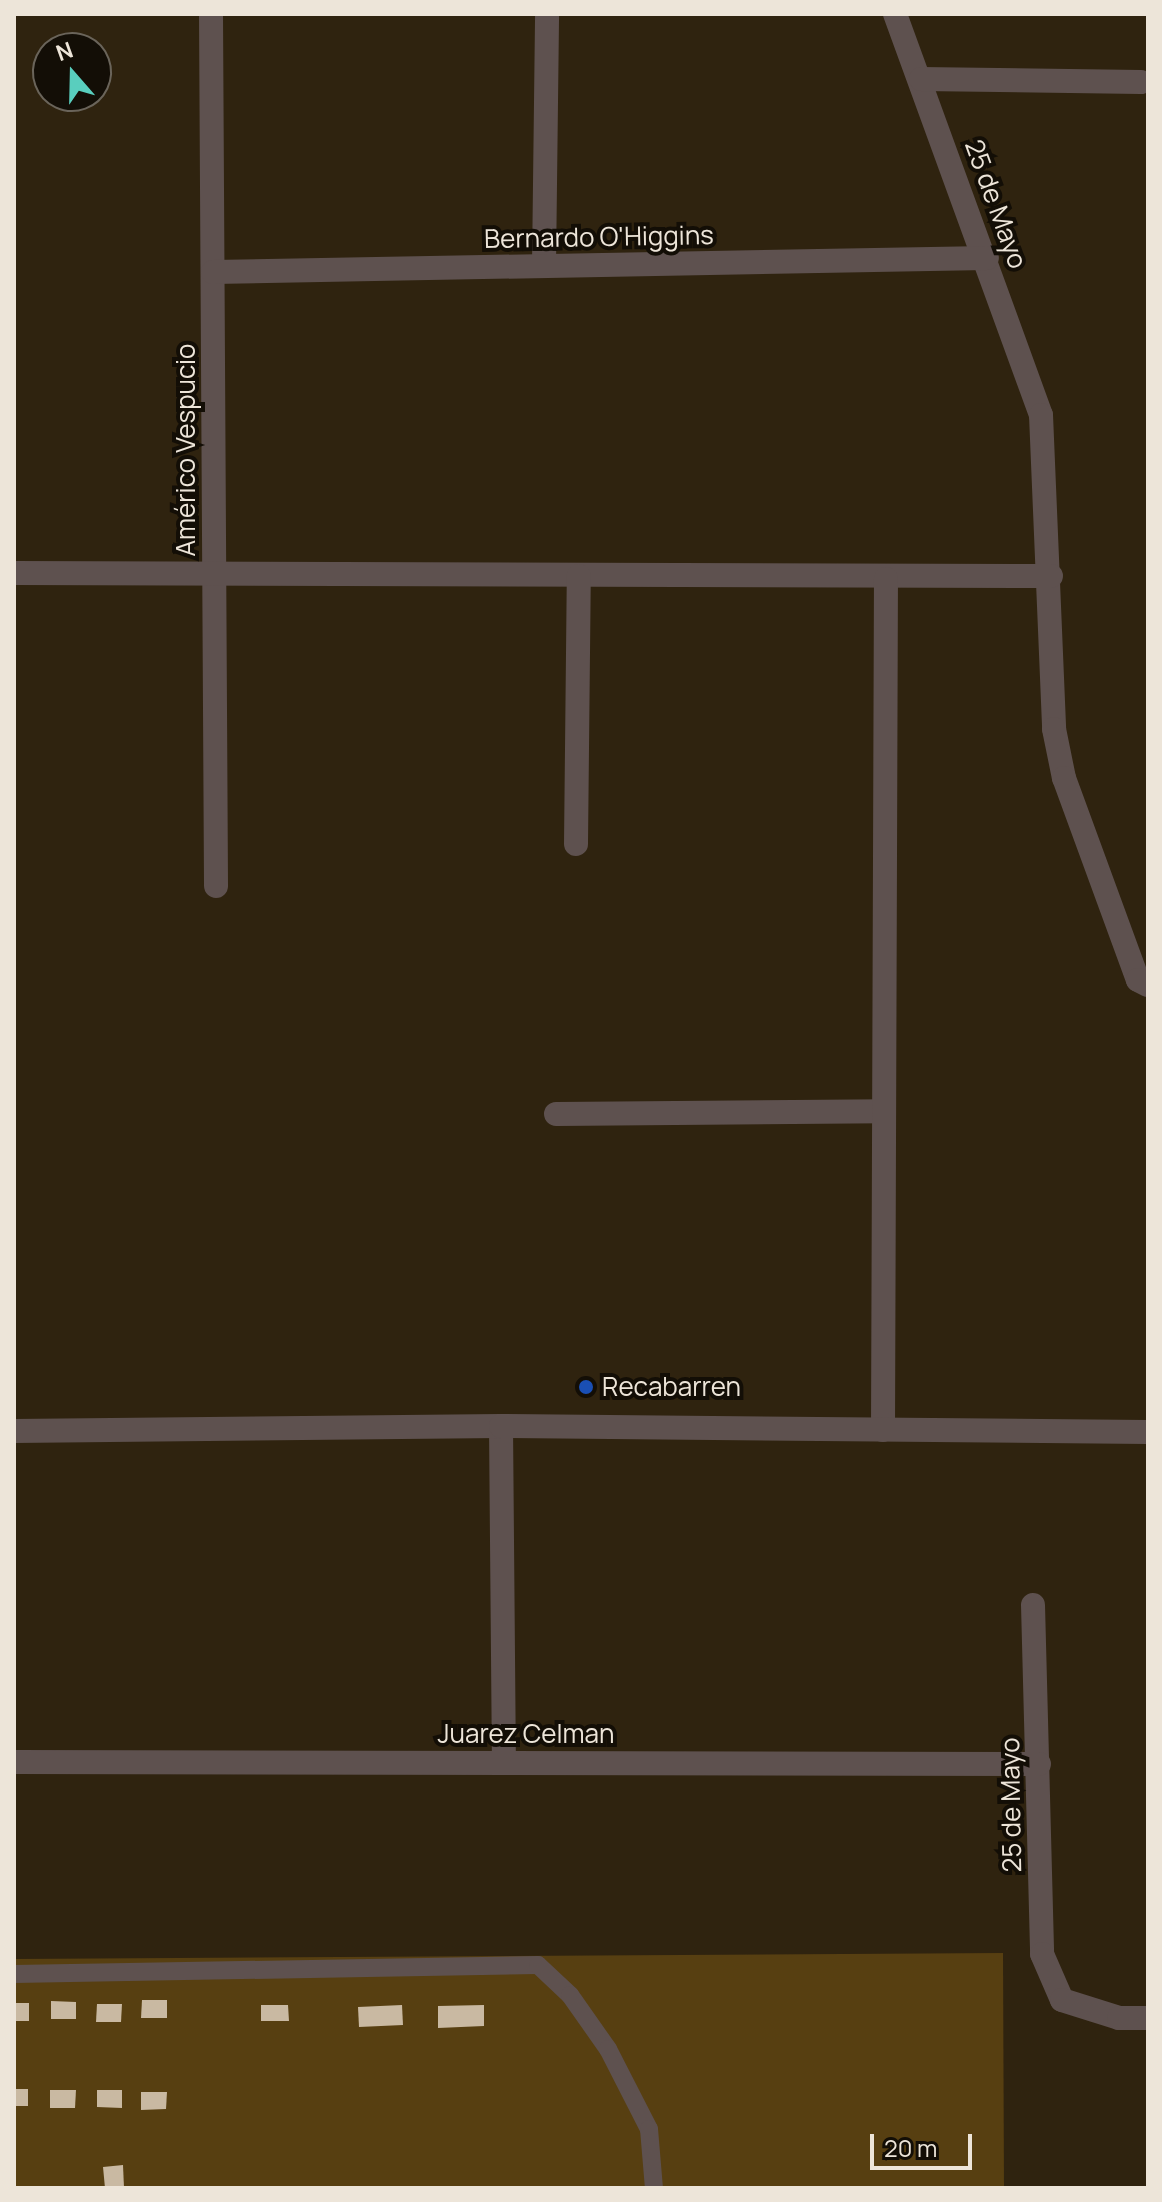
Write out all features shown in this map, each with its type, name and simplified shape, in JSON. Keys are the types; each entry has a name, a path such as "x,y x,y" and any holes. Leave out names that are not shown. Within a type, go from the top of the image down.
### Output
{"street":[{"name":"Américo Vespucio","path":"211,14 216,886"},
{"path":"544,266 547,14"},
{"name":"25 de Mayo","path":"895,14 987,258 1041,415 1051,576 1054,729 1064,778 1138,980 1148,985"},
{"path":"921,79 1141,82"},
{"name":"Bernardo O'Higgins","path":"213,272 987,258"},
{"path":"14,573 886,579 1051,576"},
{"path":"576,844 579,576"},
{"path":"883,1430 886,579"},
{"path":"556,1114 883,1111"},
{"path":"501,1426 504,1762"},
{"path":"14,1431 501,1426 1148,1432"},
{"name":"25 de Mayo","path":"1033,1605 1042,1954 1062,2000 1119,2018 1148,2018"},
{"name":"Juarez Celman","path":"14,1762 1039,1764"}],"lane":[{"path":"14,1974 538,1965 570,1995 608,2049 649,2129 654,2188"}],"shaded area":[{"path":"1003,1953 1004,2188 14,2188 14,1959"}],"building":[{"path":"142,2000 167,2000 167,2018 141,2018"},
{"path":"51,2001 76,2002 76,2019 51,2019"},
{"path":"14,2003 29,2003 29,2021 14,2021"},
{"path":"97,2004 122,2004 121,2022 96,2022"},
{"path":"261,2005 288,2005 289,2021 261,2021"},
{"path":"402,2005 403,2025 359,2027 358,2007"},
{"path":"484,2005 484,2026 438,2028 438,2006"},
{"path":"14,2089 28,2089 28,2106 14,2106"},
{"path":"50,2090 76,2090 75,2108 50,2108"},
{"path":"97,2090 122,2090 122,2108 97,2107"},
{"path":"141,2092 167,2092 166,2109 141,2110"},
{"path":"123,2165 124,2188 105,2188 103,2167"}],"place":[{"name":"Recabarren","path":"586,1387"}]}
